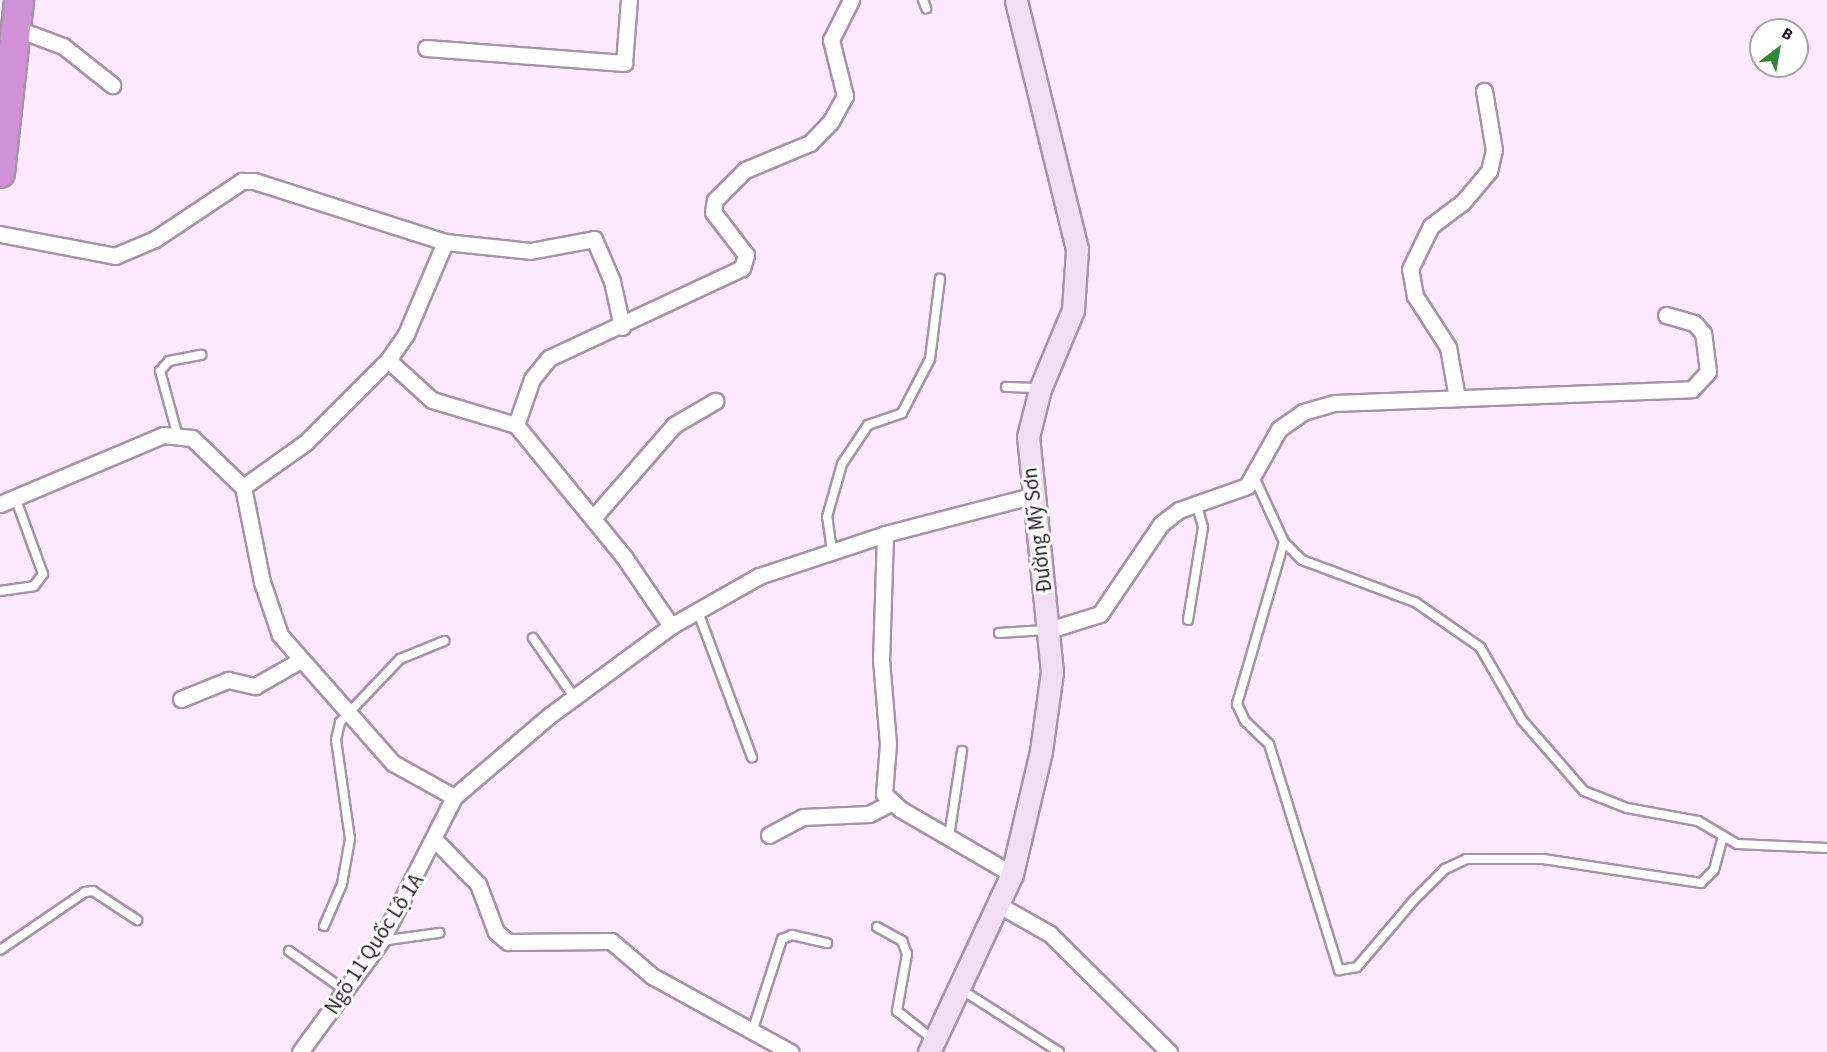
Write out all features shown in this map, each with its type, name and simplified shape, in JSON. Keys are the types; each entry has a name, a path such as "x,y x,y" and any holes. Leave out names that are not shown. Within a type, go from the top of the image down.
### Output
{"highway":[{"path":"0,173 5,64 15,28 19,0"}],"street":[{"path":"426,48 624,63 629,0"},
{"path":"516,425 532,379 549,358 622,327 735,273 747,262 713,212 715,200 745,170 810,144 831,121 844,96 831,40 850,0"},
{"name":"Đường Mỹ Sơn","path":"932,1046 962,990 1012,874 1048,711 1049,630 1030,496 1028,438 1040,389 1073,310 1077,249 1016,0"},
{"path":"15,28 63,46 112,85"},
{"path":"1457,398 1448,347 1415,296 1410,269 1431,226 1462,203 1489,171 1494,150 1484,92"},
{"path":"0,234 116,256 155,239 242,181 254,181 445,242 530,251 594,239 612,281 622,327"},
{"path":"243,486 305,443 388,360 406,334 445,242"},
{"path":"1049,630 1100,614 1161,524 1196,503 1255,479 1279,429 1319,405 1692,389 1708,372 1703,333 1694,323 1666,315"},
{"path":"388,360 432,400 516,425 593,518 671,626"},
{"path":"593,518 675,425 715,401"},
{"path":"0,504 177,434 203,446 243,486 270,613 299,661 345,714 408,775 454,797 574,697 671,626 759,576 885,534 1030,496"},
{"path":"885,534 881,659 888,744 882,785 891,803 1012,874"},
{"path":"181,699 228,680 255,686 299,661"},
{"name":"Ngõ 11 Quốc Lộ 1A","path":"300,1052 381,941 435,840 454,797"},
{"path":"769,835 803,817 869,814 891,803"},
{"path":"435,840 478,884 501,938 516,944 611,941 652,976 790,1052"},
{"path":"999,905 1056,940 1169,1052"}],"lane":[{"path":"832,551 827,517 842,464 868,425 902,413 930,359 940,279"},
{"path":"177,434 160,371 169,361 201,355"},
{"path":"1006,387 1040,389"},
{"path":"1255,479 1284,542 1313,566 1415,602 1463,631 1492,662 1526,725 1584,792 1628,808 1698,821 1723,837 1754,845 1827,848"},
{"path":"0,591 34,586 43,574 15,497"},
{"path":"1188,620 1203,527 1196,503"},
{"path":"1284,542 1237,704 1245,721 1269,744 1339,970 1357,968 1414,900 1445,869 1466,859 1543,859 1701,883 1714,870 1723,837"},
{"path":"698,612 752,757"},
{"path":"999,633 1049,630"},
{"path":"532,638 574,697"},
{"path":"324,926 342,884 350,839 336,740 345,714 400,659 444,640"},
{"path":"949,837 962,751"},
{"path":"0,950 43,926 85,892 93,891 137,920"},
{"path":"877,927 902,941 907,954 897,1011 932,1046"},
{"path":"381,941 439,933"},
{"path":"752,1033 782,939 792,935 827,943"},
{"path":"289,951 346,991"},
{"path":"962,990 1059,1052"}]}
